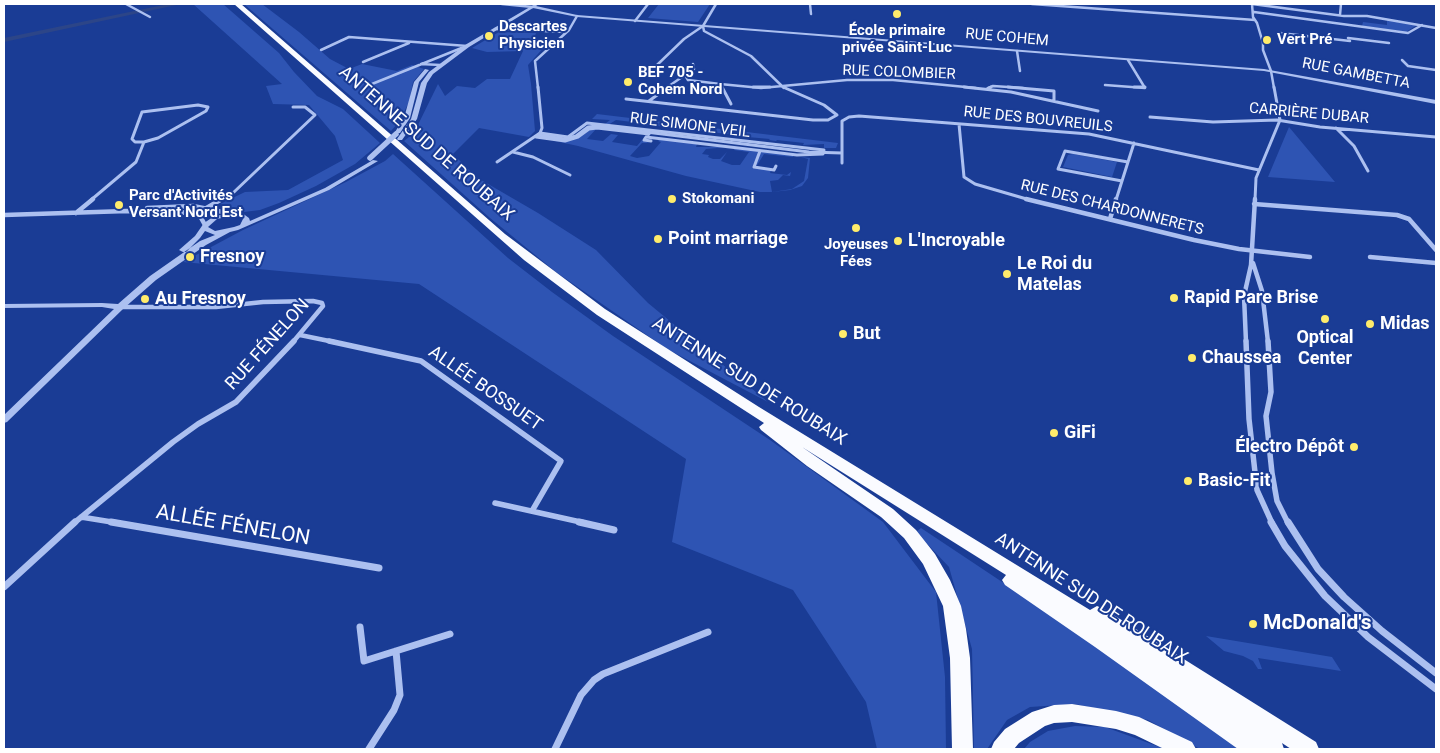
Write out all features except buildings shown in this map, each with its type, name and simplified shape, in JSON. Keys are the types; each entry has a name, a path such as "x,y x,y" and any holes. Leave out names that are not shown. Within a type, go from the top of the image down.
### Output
{"highway":[{"name":"ANTENNE SUD DE ROUBAIX","path":"231,4 496,241 538,274 646,350 1012,580 1255,749"},
{"name":"ANTENNE SUD DE ROUBAIX","path":"237,4 494,230 559,282 601,312 754,410 1081,613 1274,749"},
{"path":"766,426 812,462 899,523 929,559 941,580 952,606 957,629 960,658 962,749"},
{"path":"932,519 1124,630 1309,749"},
{"path":"1001,749 1012,736 1039,719 1054,714 1072,713 1116,720 1139,728 1185,749"}],"street":[{"path":"126,4 150,17"},
{"path":"502,4 533,7"},
{"path":"398,137 407,118 417,82 433,65 538,4"},
{"path":"635,21 648,4"},
{"path":"656,66 684,39 703,26 716,4"},
{"path":"810,4 811,14"},
{"path":"1032,4 1083,6 1255,20"},
{"path":"1436,28 1367,16 1340,15 1252,4 1255,20 1264,43 1263,50 1271,71 1280,120 1255,182 1252,258 1244,296 1244,326 1254,476 1262,504 1295,560 1335,607 1393,658 1436,689"},
{"path":"1340,15 1341,4"},
{"name":"RUE COHEM","path":"533,7 577,16 1271,71"},
{"path":"1254,12 1408,33 1422,25"},
{"path":"497,162 538,135 542,128 535,63 566,32 577,16"},
{"path":"626,99 813,120 834,118 837,114 830,108 812,99 790,92 781,86 751,56 704,30 703,26"},
{"path":"496,29 566,32"},
{"path":"1280,33 1389,43"},
{"path":"321,50 350,37 467,46"},
{"path":"1339,37 1349,39"},
{"path":"1349,39 1352,48"},
{"path":"363,62 412,42"},
{"path":"367,86 467,46"},
{"path":"4,420 120,306 166,268 203,243 327,189 372,159 398,137 414,119 428,76 467,46"},
{"path":"1017,51 1020,72"},
{"path":"1105,85 1145,88 1128,60"},
{"path":"1402,60 1408,66 1436,70"},
{"path":"418,64 440,65"},
{"path":"649,102 694,70 693,64"},
{"name":"RUE GAMBETTA","path":"1271,71 1436,102"},
{"name":"RUE COLOMBIER","path":"685,76 688,80 695,82 755,88 847,80 877,80 986,89 1098,111"},
{"path":"720,84 731,104"},
{"name":"RUE COLOMBIER","path":"986,89 993,86 1054,92 1054,101"},
{"path":"198,104 208,107 206,111 158,138 144,142 135,142 132,139 142,112 198,104"},
{"path":"196,214 234,192 315,115 305,107 293,107"},
{"name":"RUE DES BOUVREUILS","path":"842,153 841,125 843,120 859,116 1080,133 1259,170"},
{"name":"CARRIÈRE DUBAR","path":"1150,117 1213,122 1280,120 1336,128 1436,137"},
{"name":"RUE DES CHARDONNERETS","path":"959,124 963,174 968,180 1043,204 1194,240 1240,249 1310,257"},
{"name":"RUE SIMONE VEIL","path":"538,135 565,139 576,136 588,127 597,126 842,153"},
{"path":"538,135 556,141 569,140 578,138 589,129 598,128 649,134 644,140 651,141"},
{"path":"1336,128 1354,146 1368,171"},
{"path":"646,137 797,155 823,154 824,152"},
{"path":"76,212 135,164 144,142"},
{"path":"1110,220 1134,143"},
{"path":"760,151 754,167 774,170 776,166"},
{"path":"1122,181 1058,169 1065,151 1128,162"},
{"path":"513,152 533,157 570,175"},
{"path":"842,153 842,163"},
{"path":"120,306 135,286 193,242 205,227 217,217 262,212 275,208 332,181 372,159"},
{"path":"764,174 768,169"},
{"path":"1254,204 1397,215 1409,219 1436,250"},
{"path":"127,211 183,206 208,208 247,219 242,226"},
{"path":"4,215 127,211 196,214 203,218 205,227 212,233 227,232"},
{"path":"1370,257 1436,263"},
{"path":"1252,258 1262,292 1266,318 1271,392 1266,416 1268,443 1273,486 1283,514 1310,558 1344,597 1382,631 1436,673"},
{"name":"RUE FÉNELON","path":"4,587 81,517 188,430 236,402 300,335 321,310 322,303 307,301 263,302 216,307 120,306"},
{"path":"4,306 120,306"},
{"name":"ALLÉE BOSSUET","path":"300,335 421,361 561,461 532,511"},
{"path":"494,503 614,530"},
{"name":"ALLÉE FÉNELON","path":"81,517 379,568"},
{"path":"360,627 364,662 450,634"},
{"path":"555,749 581,695 594,680 603,674 708,632"},
{"path":"370,749 394,710 400,695 396,651"}],"shaded area":[{"path":"193,4 223,4 279,53 317,96 343,109 380,143 355,164 316,186 279,203 260,210 244,212 220,204 245,192 288,190 343,160 335,136 309,105 273,104 266,86 282,84"},
{"path":"244,4 262,4 330,59 349,69 362,64 397,71 412,65 424,69 413,82 409,102 399,122 391,131"},
{"path":"659,4 710,4 698,22 648,18"},
{"path":"1387,20 1417,25 1406,32 1362,26 1363,22 1387,25"},
{"path":"499,32 536,33 532,44 546,45 528,65 535,131 529,137 479,128 453,154 476,177 596,250 648,303 768,402 667,349 556,272 490,218 404,141 414,133 438,84 445,96 457,86 475,88 487,79 510,79 523,51 487,52 472,48"},
{"path":"597,114 838,143 836,148 824,148 824,144 803,145 804,143 710,132 703,133 704,131 678,128 677,130 671,129 671,127 639,125 640,123 616,120 608,125 605,124 610,120 592,119"},
{"path":"1289,127 1335,182 1268,177"},
{"path":"597,128 587,139 603,141 611,134 618,135 612,142 637,146 642,140 649,143 642,143 630,156 637,158 649,156 661,142 658,141 660,139 697,144 696,147 728,147 706,149 702,154 709,155 708,157 713,159 720,159 727,152 721,161 732,165 740,165 749,152 734,150 735,148 793,155 793,157 764,154 756,167 772,169 770,173 787,175 791,172 790,176 783,175 778,180 770,181 772,192 760,192 686,176 555,141 562,141"},
{"path":"393,154 508,258 552,292 613,336 770,440 883,522 936,592 945,677 946,749 877,749 866,702 793,590 672,542 686,459 419,284 183,262 243,230 346,182 385,161"},
{"path":"1073,154 1117,162 1112,177 1063,167 1068,155"},
{"path":"801,157 810,158 808,178 802,186 790,190 772,192 792,189 804,181 808,159"},
{"path":"921,528 1133,669 1243,749 1200,749 1148,720 1075,704 1030,707 1007,720 987,749 974,749 972,649 949,567 916,532"},
{"path":"1206,636 1332,657 1341,671 1258,658 1262,669 1258,669 1253,661 1224,651"},
{"path":"1075,726 1105,727 1165,749 1024,749 1030,742 1048,731"}],"waterway":[{"path":"4,40 177,4"}],"place":[{"name":"École primaire privée Saint-Luc","path":"897,14"},
{"name":"Descartes Physicien","path":"489,36"},
{"name":"Vert Pré","path":"1267,40"},
{"name":"BEF 705 - Cohem Nord","path":"628,82"},
{"name":"Stokomani","path":"672,199"},
{"name":"Parc d'Activités Versant Nord Est","path":"119,205"},
{"name":"Joyeuses Fées","path":"856,228"},
{"name":"Point marriage","path":"658,239"},
{"name":"L'Incroyable","path":"898,241"},
{"name":"Fresnoy","path":"190,257"},
{"name":"Le Roi du Matelas","path":"1007,274"},
{"name":"Rapid Pare Brise","path":"1174,298"},
{"name":"Au Fresnoy","path":"145,299"},
{"name":"Optical Center","path":"1325,319"},
{"name":"Midas","path":"1370,324"},
{"name":"But","path":"843,334"},
{"name":"Chaussea","path":"1192,358"},
{"name":"GiFi","path":"1054,433"},
{"name":"Électro Dépôt","path":"1354,447"},
{"name":"Basic-Fit","path":"1188,481"},
{"name":"McDonald's","path":"1253,624"}]}
